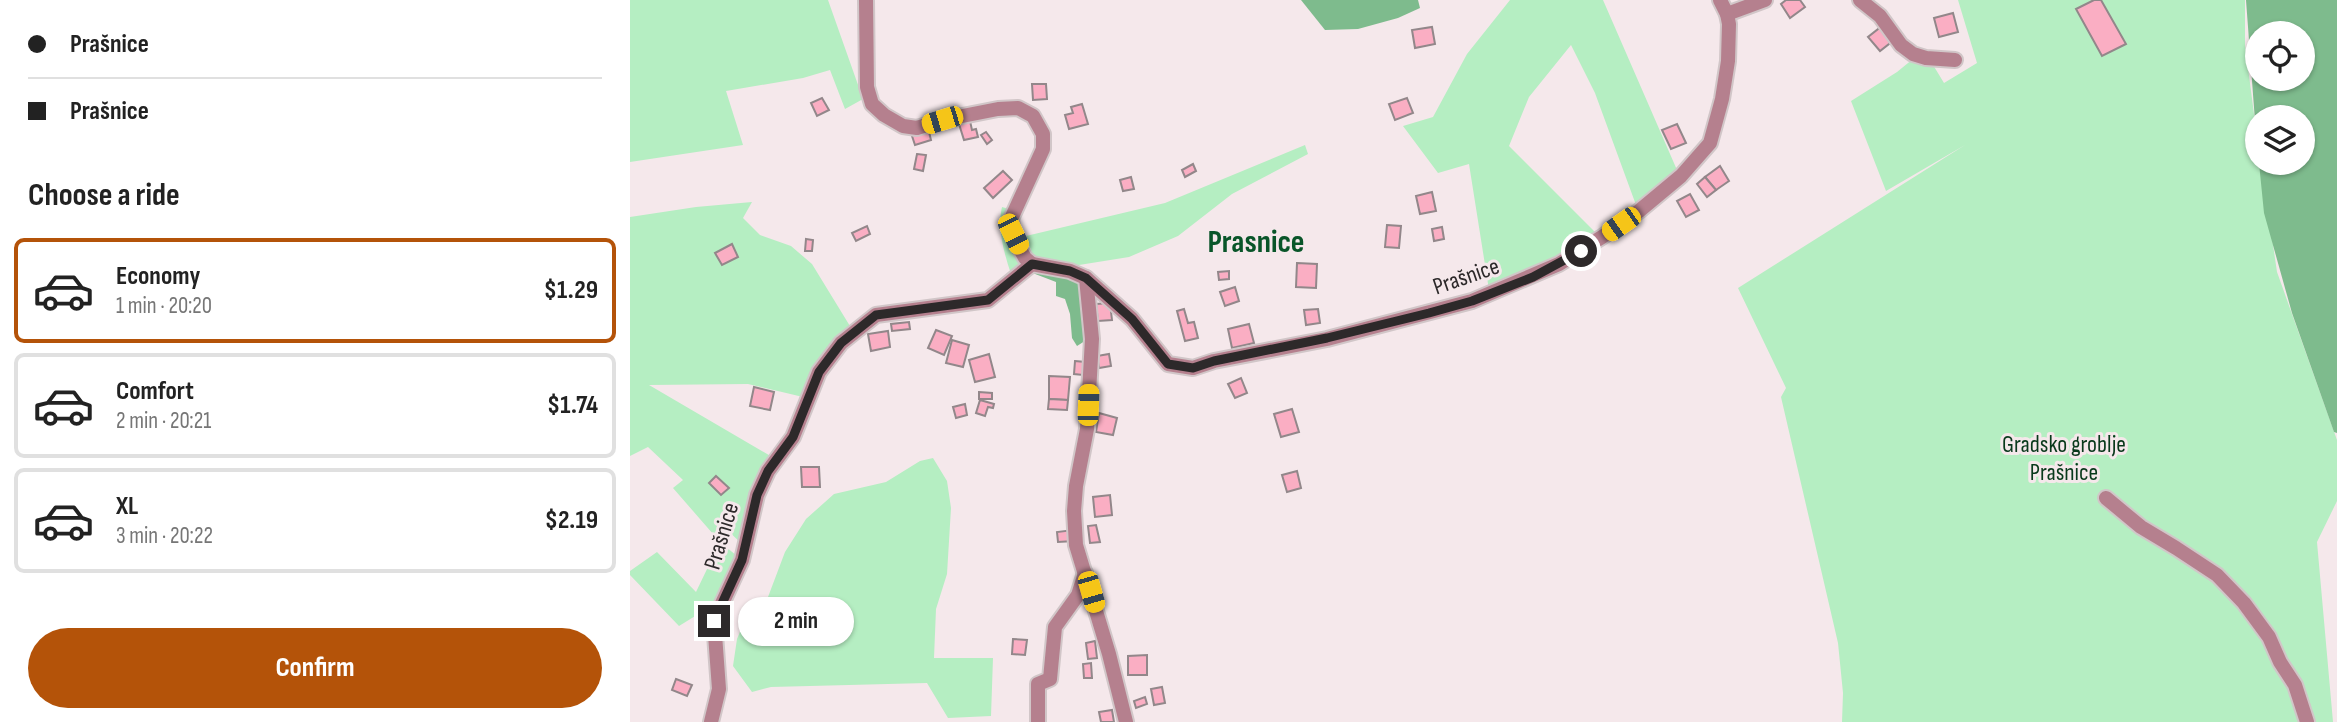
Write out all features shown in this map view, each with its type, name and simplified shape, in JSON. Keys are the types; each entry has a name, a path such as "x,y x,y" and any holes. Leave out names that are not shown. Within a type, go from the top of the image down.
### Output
{"street":[{"path":"866,0 867,87 872,104 884,116 903,126 917,128 998,109 1018,108 1033,116 1043,134 1043,149 1011,219 1016,241 1025,258 1032,264"},
{"name":"Prašnice","path":"711,722 719,689 714,621 742,560 757,495 768,471 793,437 819,372 841,343 876,315 988,300 1032,264 1070,271 1086,278 1132,319 1168,364 1193,368 1214,361 1327,338 1472,301 1559,264 1639,211 1681,176 1710,143 1722,99 1728,61 1727,14 1720,0"},
{"path":"1727,14 1765,0"},
{"path":"1860,0 1880,16 1901,45 1913,54 1926,58 1955,60"},
{"path":"1086,278 1092,338 1087,429 1074,511 1076,545 1086,571 1126,722"},
{"path":"2106,498 2141,527 2217,575 2244,603 2269,637 2280,662 2295,685 2307,722"},
{"path":"1038,722 1038,684 1050,680 1055,627 1078,595 1086,571"}],"green space":[{"path":"630,0 828,0 863,99 845,109 830,70 803,78 726,91 743,145 630,162"},
{"path":"1301,0 1418,0 1420,8 1398,18 1358,29 1325,30"},
{"path":"1510,0 1603,0 1677,170 1636,205 1595,93 1571,45 1529,97 1509,146 1598,235 1557,261 1489,290 1469,164 1438,173 1403,126 1433,117 1467,54"},
{"name":"Gradsko groblje Prašnice","path":"1958,0 2245,0 2245,91 2251,91 2253,105 2245,105 2245,175 2263,175 2277,272 2337,440 2337,501 2317,542 2333,722 1842,722 1843,693 1838,643 1781,397 1786,388 1738,288 1965,145 1886,191 1851,101 1897,72 1924,50 1944,83 1977,63"},
{"path":"2246,0 2337,0 2337,433 2334,432 2292,313 2264,213 2260,175 2315,175 2315,105 2254,105 2253,91 2315,91 2315,21 2248,21"},
{"path":"1305,145 1308,154 1232,194 1178,236 1129,257 1079,265 1037,259 1011,274 1001,232 1002,207 1020,212 1014,221 1032,253 1026,236 1165,203"},
{"path":"752,202 743,218 760,235 791,246 812,264 853,331 820,358 803,397 748,384 649,385 774,458 742,544 724,527 720,542 673,488 683,480 648,447 630,456 630,217"},
{"path":"1030,272 1073,272 1087,299 1088,339 1077,346 1072,338 1070,314 1065,299 1056,296 1056,282"},
{"path":"933,458 947,481 951,508 947,574 936,609 934,658 993,658 991,716 948,718 927,683 771,687 752,692 733,666 737,639 747,615 768,597 785,552 806,519 834,494 886,482 920,461"},
{"path":"720,542 737,556 718,602 679,626 630,575 630,571 657,552 696,592"}],"building":[{"path":"1786,0 1800,0 1805,7 1790,18 1781,4"},
{"path":"2094,0 2101,0 2126,44 2102,56 2076,9"},
{"path":"1953,13 1958,32 1939,37 1934,18"},
{"path":"1882,26 1894,40 1880,51 1868,37"},
{"path":"1432,27 1435,44 1415,48 1412,30"},
{"path":"1032,84 1046,84 1047,99 1033,100"},
{"path":"822,98 829,110 817,116 811,103"},
{"path":"1407,98 1413,113 1395,120 1389,104"},
{"path":"1082,104 1088,124 1069,129 1065,115 1073,113 1071,107"},
{"path":"970,121 972,130 976,129 978,137 964,140 959,124"},
{"path":"1677,124 1686,143 1671,149 1662,130"},
{"path":"928,128 931,140 915,145 911,133"},
{"path":"986,132 992,140 987,144 981,135"},
{"path":"917,154 926,155 923,171 914,169"},
{"path":"1193,164 1196,171 1185,177 1182,170"},
{"path":"1720,166 1729,181 1716,190 1705,177"},
{"path":"1003,171 1012,180 993,198 984,188"},
{"path":"1131,177 1134,189 1123,191 1120,180"},
{"path":"1705,177 1716,190 1707,197 1697,184"},
{"path":"1432,192 1436,211 1420,214 1416,196"},
{"path":"1690,194 1699,210 1686,217 1677,201"},
{"path":"1387,225 1401,226 1399,248 1385,247"},
{"path":"867,226 870,234 856,241 852,233"},
{"path":"1442,227 1444,239 1434,241 1432,229"},
{"path":"806,239 813,240 812,251 805,251"},
{"path":"732,244 738,257 722,265 715,253"},
{"path":"1297,263 1317,264 1316,288 1296,287"},
{"path":"1229,271 1229,279 1219,280 1218,272"},
{"path":"1235,287 1239,301 1225,306 1220,292"},
{"path":"1110,303 1112,320 1098,321 1096,304"},
{"path":"1184,309 1188,323 1194,322 1198,338 1185,341 1177,311"},
{"path":"1318,309 1320,323 1306,325 1304,310"},
{"path":"909,322 910,329 892,331 891,324"},
{"path":"1249,324 1254,343 1232,348 1228,329"},
{"path":"936,330 952,336 944,355 928,348"},
{"path":"888,331 890,347 871,351 868,334"},
{"path":"952,340 969,345 963,367 946,363"},
{"path":"989,354 995,377 975,382 969,360"},
{"path":"1109,354 1111,366 1099,368 1097,356"},
{"path":"1075,361 1085,362 1083,375 1074,374"},
{"path":"1049,376 1070,377 1068,400 1049,399"},
{"path":"1241,378 1247,393 1235,398 1228,384"},
{"path":"754,387 774,392 770,410 750,406"},
{"path":"979,392 992,393 992,399 979,399"},
{"path":"1049,399 1068,400 1067,410 1048,409"},
{"path":"980,400 994,404 993,408 988,407 985,416 976,413"},
{"path":"965,404 967,415 956,418 953,407"},
{"path":"1292,409 1299,432 1281,437 1274,414"},
{"path":"1099,413 1117,418 1113,435 1096,432"},
{"path":"801,467 819,467 820,487 802,487"},
{"path":"1297,471 1301,488 1287,492 1282,475"},
{"path":"716,476 729,488 721,495 709,483"},
{"path":"1110,495 1112,515 1095,517 1093,497"},
{"path":"1096,525 1100,542 1090,543 1088,526"},
{"path":"1073,530 1074,541 1058,542 1057,532"},
{"path":"1013,639 1027,640 1025,655 1012,654"},
{"path":"1095,641 1097,658 1088,659 1086,643"},
{"path":"1147,655 1147,675 1128,675 1128,656"},
{"path":"1091,663 1092,678 1084,678 1083,664"},
{"path":"676,679 692,685 687,696 672,690"},
{"path":"1162,687 1165,703 1154,705 1151,689"},
{"path":"1145,697 1147,704 1136,708 1134,701"},
{"path":"1112,710 1114,722 1101,722 1099,712"}],"district":[{"name":"Prasnice","path":"1256,241"}],"route":[{"path":"714,621 742,560 757,495 768,471 793,437 819,372 841,343 876,315 988,300 1025,267 1032,264 1070,271 1086,278 1132,319 1168,364 1193,368 1214,361 1327,338 1472,301 1533,277 1581,251"}]}
